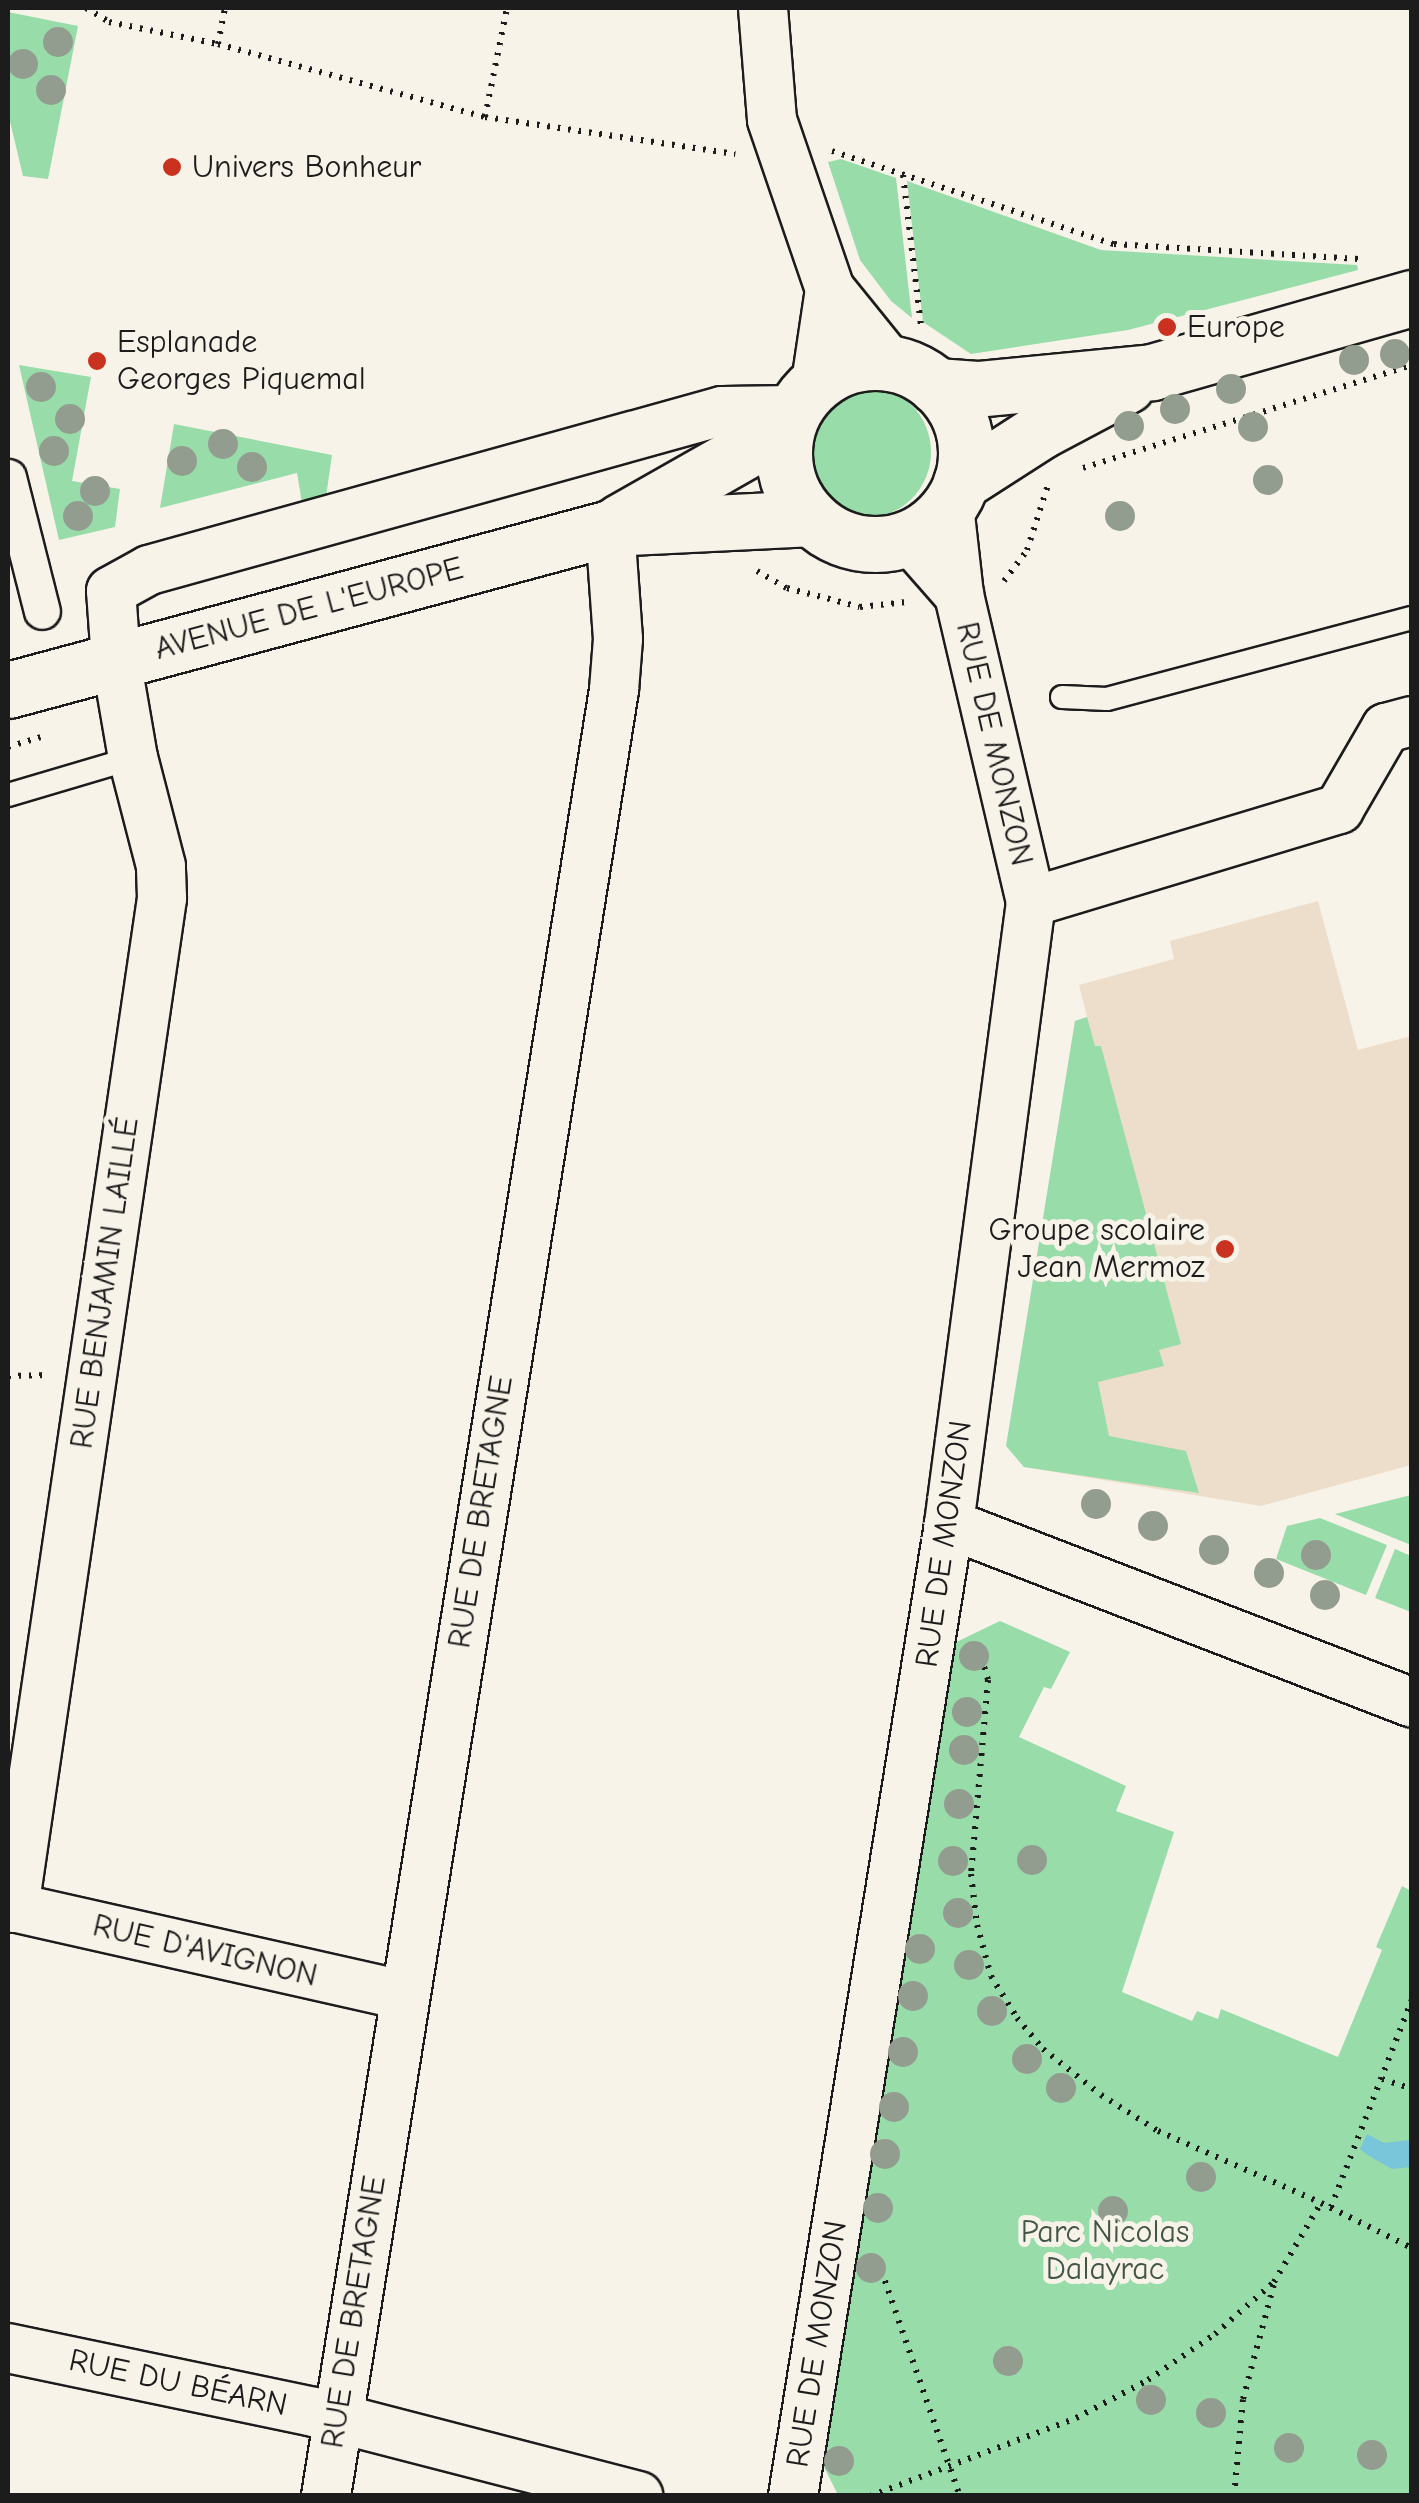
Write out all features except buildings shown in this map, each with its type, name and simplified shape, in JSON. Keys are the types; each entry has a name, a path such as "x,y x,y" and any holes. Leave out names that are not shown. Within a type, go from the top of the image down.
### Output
{"street":[{"path":"763,8 772,120 830,288 786,474 811,518 832,534 856,542 940,508 1040,431 1152,372"},
{"path":"830,288 914,353 977,389 1152,372 1412,298"},
{"path":"800,407 850,366 914,353"},
{"path":"914,353 964,430 966,456 940,508"},
{"name":"AVENUE DE L'EUROPE","path":"610,528 800,407"},
{"name":"RUE BENJAMIN LAILLÉ","path":"11,1907 162,898 161,866 133,758 116,660 111,592 149,570 722,410 800,407"},
{"path":"8,477 42,611"},
{"name":"RUE DE MONZON","path":"793,2496 948,1524 1031,902 940,508"},
{"name":"AVENUE DE L'EUROPE","path":"8,690 610,528 811,518"},
{"name":"RUE DE BRETAGNE","path":"326,2496 614,690 618,639 610,528"},
{"path":"1031,902 1339,809 1386,728 1412,720"},
{"path":"948,1524 1412,1703"},
{"name":"RUE D'AVIGNON","path":"11,1907 403,1995"},
{"name":"RUE DU BÉARN","path":"8,2348 336,2418 638,2496"}],"lane":[{"path":"1062,697 1107,699 1412,618"},
{"path":"8,795 133,758"}],"path":[{"path":"86,8 109,22 218,44 485,118 724,156 824,148 1114,244 1373,260"},
{"path":"218,44 225,8"},
{"path":"485,118 507,8"},
{"path":"902,175 914,353"},
{"path":"1040,431 1050,479 1412,365"},
{"path":"974,1633 988,1680 970,1874 977,1925 991,1976 1043,2050 1101,2095 1158,2130 1412,2248"},
{"path":"1331,2208 1412,1998"},
{"path":"1382,2080 1412,2090"},
{"path":"1234,2496 1242,2399 1274,2282 1321,2203"},
{"path":"878,2259 960,2496"},
{"path":"870,2496 1076,2418 1148,2380 1215,2334 1274,2282"}],"shaded area":[{"name":"Groupe scolaire Jean Mermoz","path":"1318,901 1358,1050 1411,1036 1411,1465 1261,1506 1024,1467 1007,1446 1075,1021 1087,1017 1079,985 1174,959 1170,941"}],"green space":[{"path":"8,12 78,26 48,179 23,176 8,113"},
{"path":"841,159 896,178 912,318 891,301 860,260 828,162"},
{"path":"907,181 1101,250 1357,265 1358,270 1128,330 971,354 923,322"},
{"path":"19,365 91,377 72,481 120,489 115,527 59,540"},
{"path":"865,386 890,391 912,405 926,427 931,452 926,477 912,499 890,513 865,518 840,513 818,499 804,477 799,452 804,427 818,405 840,391"},
{"path":"174,424 332,455 326,497 302,503 297,473 160,508"},
{"path":"1087,1017 1095,1046 1101,1046 1181,1344 1159,1350 1164,1366 1098,1382 1109,1436 1186,1451 1199,1493 1024,1467 1006,1446 1075,1021"},
{"path":"1411,1495 1411,1545 1335,1514"},
{"path":"1320,1518 1387,1545 1366,1595 1276,1559 1287,1526"},
{"path":"1395,1549 1411,1556 1411,1612 1375,1598"},
{"name":"Parc Nicolas Dalayrac","path":"1000,1621 1070,1652 1051,1689 1044,1687 1019,1737 1126,1786 1116,1811 1174,1832 1122,1992 1192,2021 1197,2011 1218,2019 1221,2009 1338,2057 1382,1950 1376,1947 1402,1886 1411,1891 1411,2495 838,2495 823,2465 948,1646"}],"water":[{"path":"1367,2134 1384,2143 1411,2140 1411,2167 1392,2169 1369,2156 1360,2149"}],"place":[{"name":"Univers Bonheur","path":"172,167"},
{"name":"Europe","path":"1167,327"},
{"name":"Esplanade Georges Piquemal","path":"97,361"},
{"name":"Groupe scolaire Jean Mermoz","path":"1225,1249"}]}
